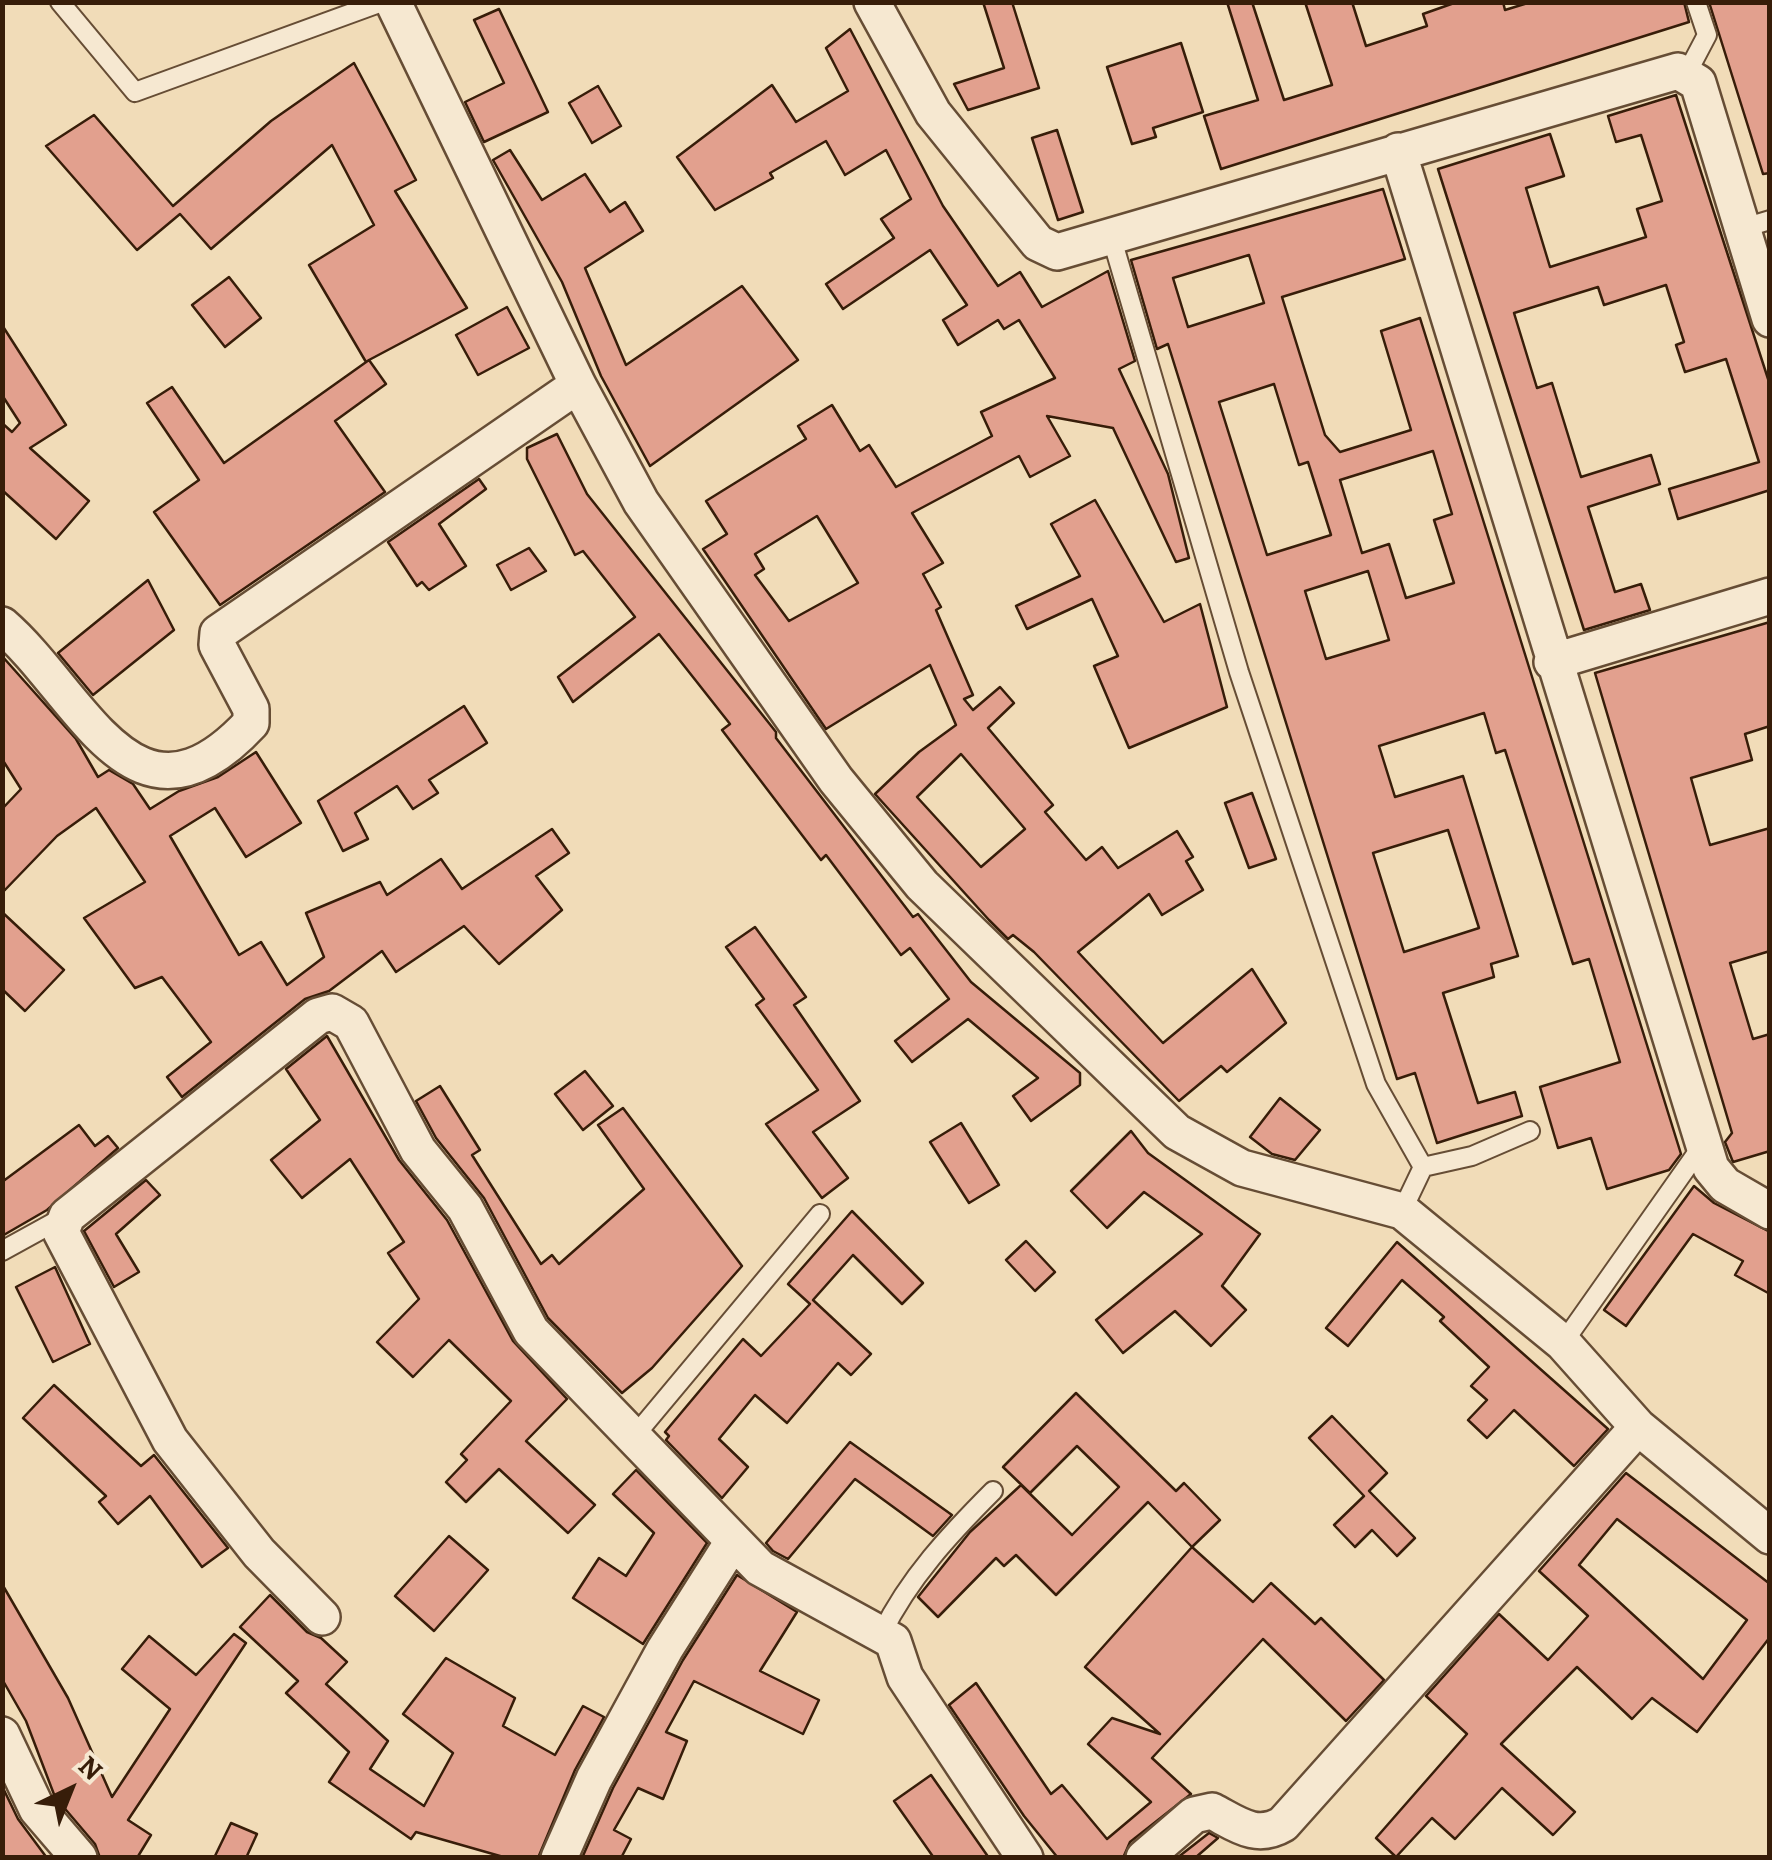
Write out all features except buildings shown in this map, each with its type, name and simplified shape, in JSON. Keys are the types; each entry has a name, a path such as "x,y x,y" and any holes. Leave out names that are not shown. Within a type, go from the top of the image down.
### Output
{"street":[{"path":"393,2 578,386 641,502 836,780 922,885 1177,1132 1242,1168 1402,1211 1563,1343 1638,1427 1770,1536"},
{"path":"872,2 933,113 1038,243 1057,252 1112,239 1398,151 1678,71 1687,72 1698,82 1755,224 1770,319"},
{"path":"1398,151 1552,662 1712,1168 1725,1185 1770,1211"},
{"path":"2,625 33,652 90,727 153,772 180,774 251,723 251,709 216,645 218,633 578,386"},
{"path":"1552,662 1770,596"},
{"path":"322,1616 259,1553 170,1440 68,1252 61,1232 67,1216 318,1016 341,1014 351,1022 418,1150 465,1208 531,1331 760,1568 893,1641 905,1677 1025,1858"},
{"path":"1144,1858 1194,1815 1212,1811 1253,1832 1270,1832 1283,1824 1638,1427"},
{"path":"559,1858 594,1778 665,1649 732,1543"},
{"path":"2,1735 37,1809 79,1858"}],"lane":[{"path":"60,2 135,92 382,2"},
{"path":"1687,72 1707,35 1696,2"},
{"path":"1112,239 1240,672 1376,1084 1423,1167"},
{"path":"1423,1167 1472,1156 1530,1131"},
{"path":"1563,1343 1704,1143"},
{"path":"1402,1211 1423,1167"},
{"path":"632,1438 820,1214"},
{"path":"2,1251 67,1216"},
{"path":"882,1633 900,1596 956,1528 993,1491"}]}
